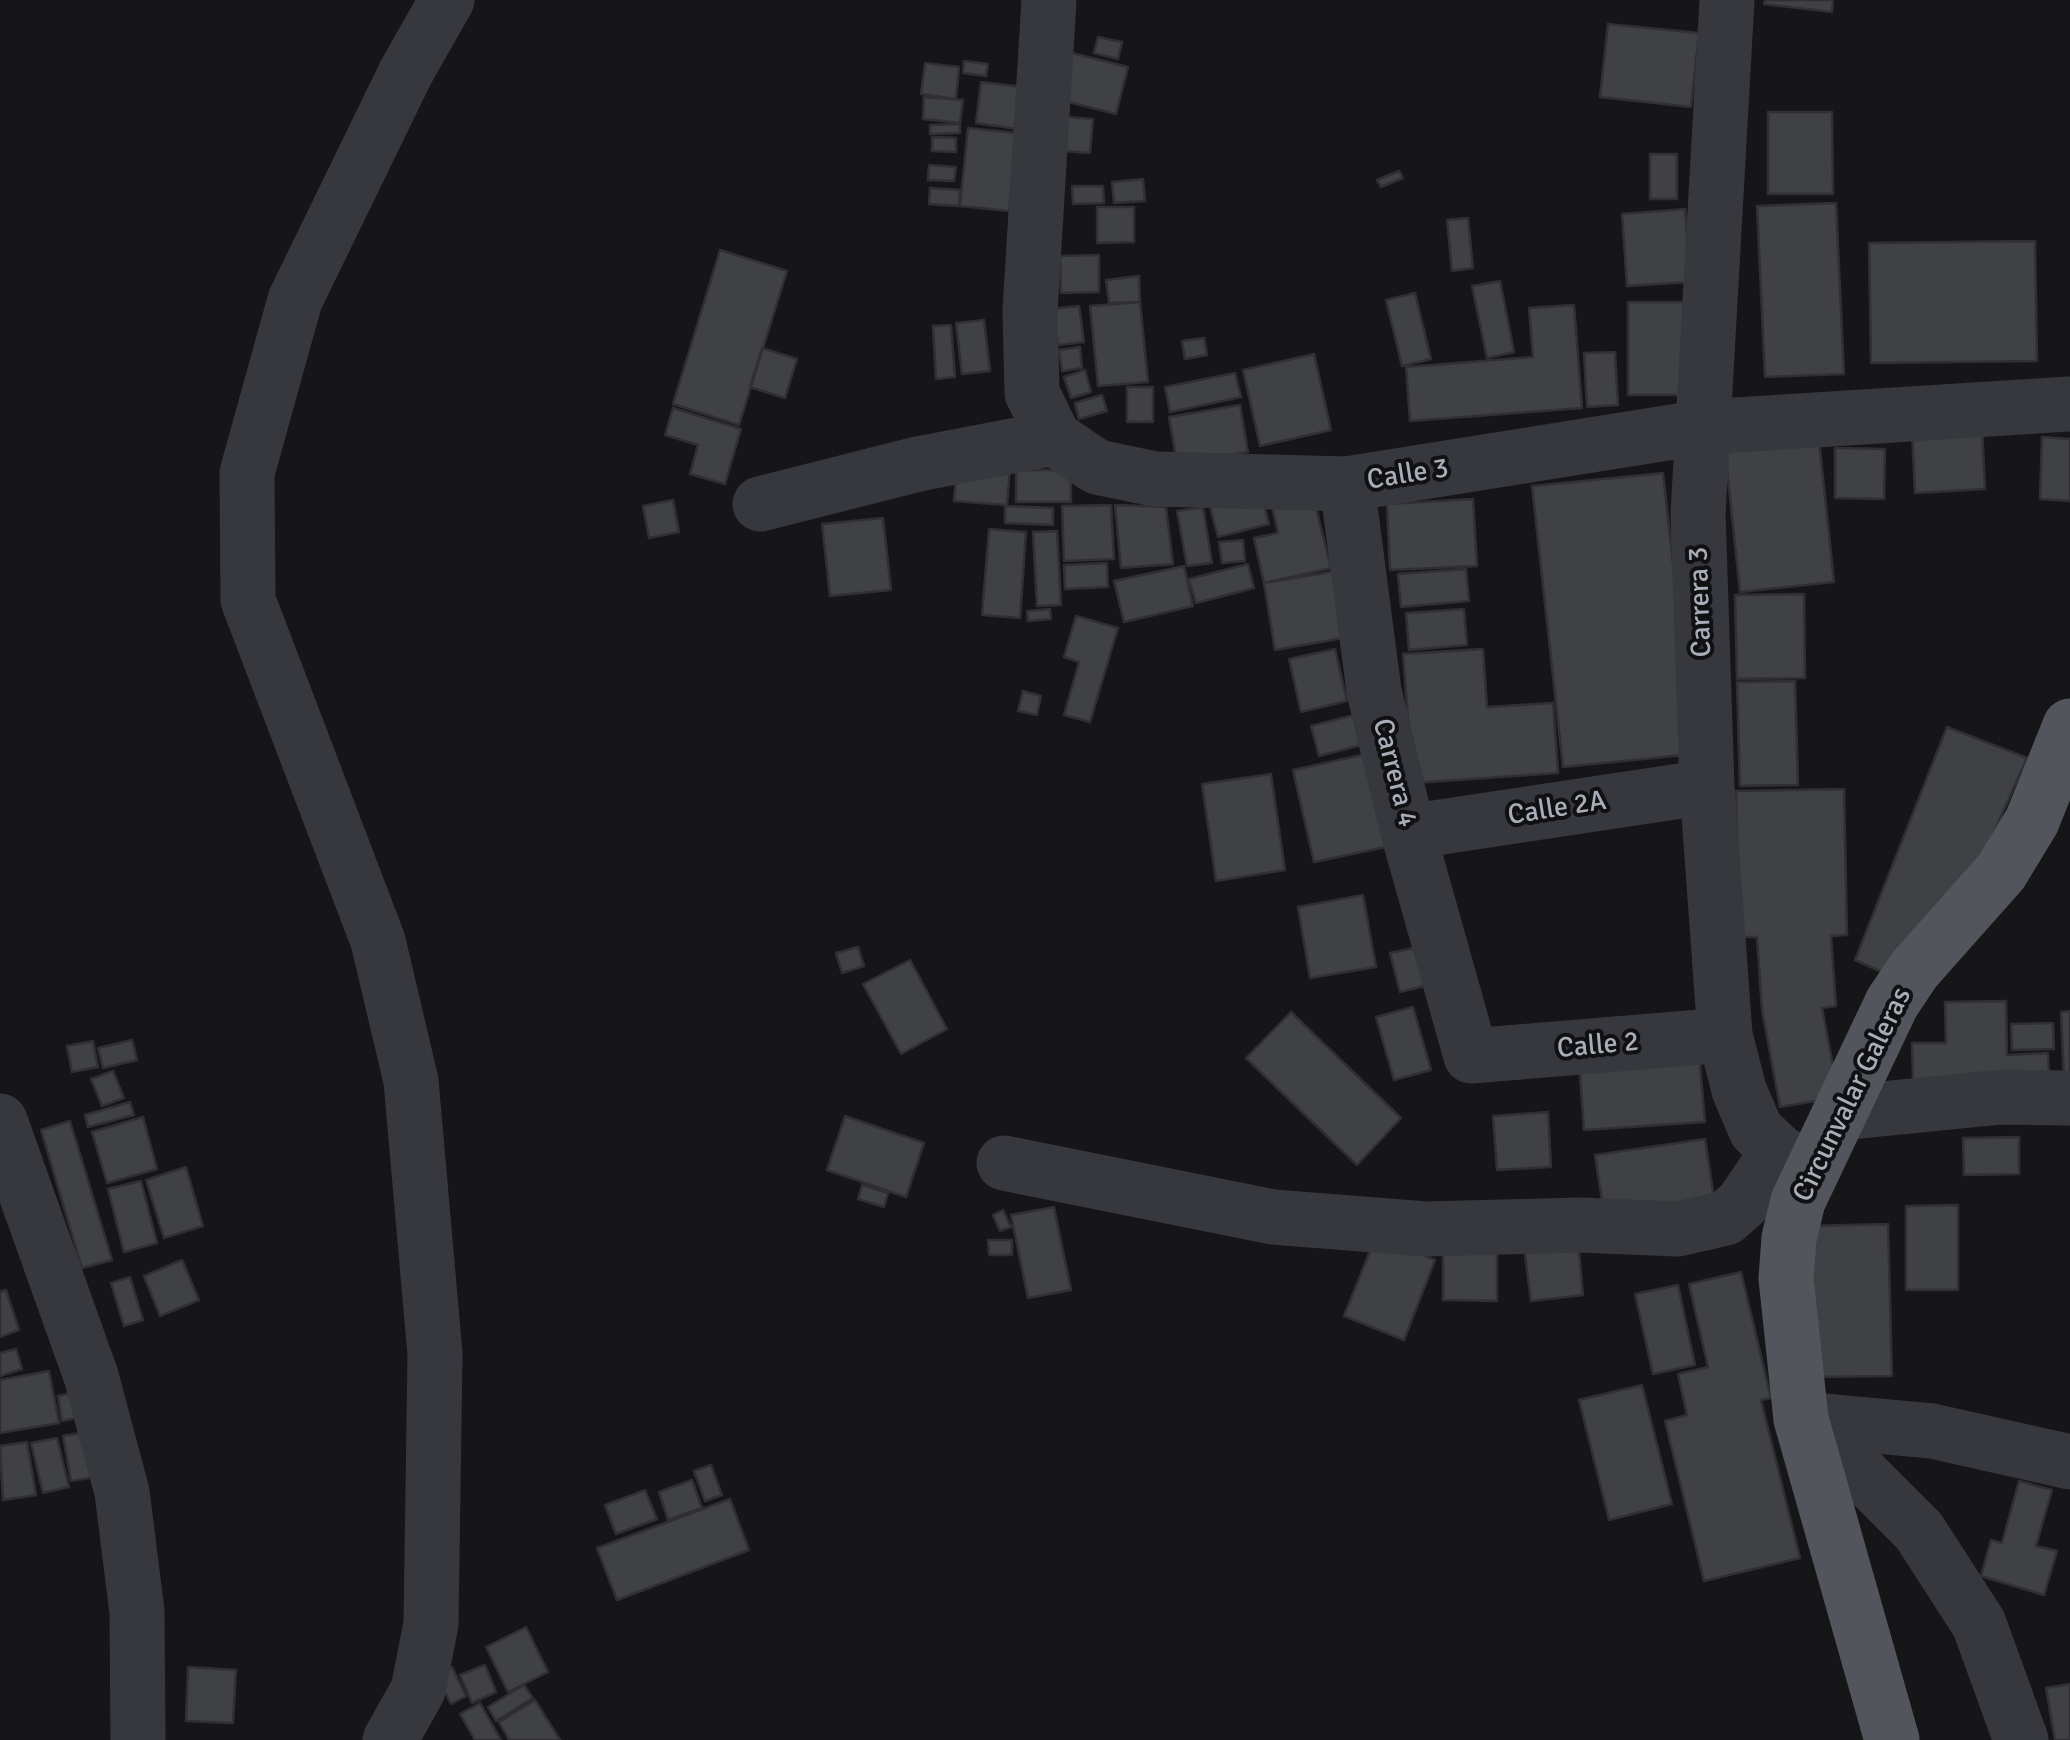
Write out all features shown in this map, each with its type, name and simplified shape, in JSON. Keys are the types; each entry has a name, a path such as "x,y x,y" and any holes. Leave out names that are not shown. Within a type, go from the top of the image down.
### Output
{"main road":[{"name":"Circunvalar Galeras","path":"1892,1740 1801,1420 1786,1278 1789,1238 1798,1202 1795,1161 1841,1113 1892,1003 1914,970 2001,872 2032,821 2070,726"}],"street":[{"path":"390,1740 418,1690 431,1624 435,1354 411,1080 378,942 248,600 247,474 295,300 406,72 447,0"},
{"path":"760,504 918,464 1054,438 1032,393 1030,311 1049,0"},
{"name":"Carrera 3","path":"1727,0 1698,514 1707,786 1725,1035 1739,1090 1756,1130 1795,1161"},
{"name":"Calle 3","path":"1054,438 1097,466 1156,479 1347,484 1704,427 2070,404"},
{"name":"Carrera 4","path":"1347,484 1374,691 1470,1056"},
{"name":"Calle 2A","path":"1408,832 1707,786"},
{"name":"Calle 2","path":"1470,1056 1725,1035"},
{"path":"1841,1113 2001,1097 2070,1098"},
{"path":"0,1121 91,1376 122,1492 137,1612 138,1740"},
{"path":"1004,1163 1273,1217 1426,1229 1581,1225 1678,1229 1726,1218 1795,1161"},
{"path":"1801,1420 1932,1431 2070,1462"},
{"path":"1801,1420 1840,1452 1919,1531 1979,1624 2021,1740"}],"building":[{"path":"1765,0 1833,0 1832,12 1764,4"},
{"path":"1608,24 1699,33 1691,107 1600,97"},
{"path":"1098,37 1122,42 1118,59 1094,53"},
{"path":"1072,53 1128,67 1116,114 1061,100"},
{"path":"964,61 988,64 986,76 963,73"},
{"path":"925,63 959,67 956,99 921,94"},
{"path":"981,82 1023,87 1017,129 976,123"},
{"path":"924,97 963,100 960,123 923,119"},
{"path":"1768,112 1832,112 1833,194 1768,194"},
{"path":"1053,116 1093,119 1090,153 1050,150"},
{"path":"960,124 960,133 930,134 930,125"},
{"path":"968,128 1017,133 1009,211 960,206"},
{"path":"932,137 956,138 956,152 932,151"},
{"path":"1650,154 1677,154 1677,199 1650,199"},
{"path":"929,165 956,167 954,181 928,180"},
{"path":"1399,171 1403,178 1381,187 1377,180"},
{"path":"1143,179 1145,201 1114,203 1112,182"},
{"path":"1072,186 1103,186 1104,203 1073,204"},
{"path":"930,188 960,190 959,206 929,204"},
{"path":"1836,203 1844,374 1765,377 1757,206"},
{"path":"1097,207 1134,207 1134,242 1097,243"},
{"path":"1685,209 1691,282 1627,286 1622,214"},
{"path":"1468,218 1473,268 1452,271 1447,220"},
{"path":"2035,241 2037,361 1871,363 1869,243"},
{"path":"720,250 787,271 739,425 673,404"},
{"path":"1099,255 1099,292 1061,293 1060,256"},
{"path":"1139,276 1140,302 1109,303 1106,280"},
{"path":"1500,281 1514,352 1487,358 1472,286"},
{"path":"1415,293 1431,359 1402,366 1386,300"},
{"path":"1140,302 1148,382 1098,386 1090,306"},
{"path":"1628,302 1699,302 1699,395 1628,395"},
{"path":"1574,305 1582,408 1410,421 1406,367 1533,357 1529,308"},
{"path":"1079,306 1084,342 1058,345 1053,309"},
{"path":"984,320 990,371 962,374 956,323"},
{"path":"951,325 955,377 936,379 933,326"},
{"path":"1204,338 1207,355 1185,359 1182,341"},
{"path":"1080,347 1082,368 1062,371 1059,350"},
{"path":"762,348 797,359 785,398 750,387"},
{"path":"1615,352 1618,405 1587,407 1584,353"},
{"path":"1314,354 1331,430 1260,446 1243,370"},
{"path":"1085,370 1091,392 1071,398 1064,377"},
{"path":"1235,373 1241,397 1170,412 1165,387"},
{"path":"1127,387 1153,387 1153,422 1127,422"},
{"path":"1102,395 1107,411 1079,419 1075,403"},
{"path":"1240,405 1248,452 1177,463 1169,417"},
{"path":"673,408 741,429 725,484 690,474 698,445 665,435"},
{"path":"1982,427 1985,489 1915,493 1912,431"},
{"path":"2042,437 2070,439 2070,501 2040,499"},
{"path":"1819,440 1834,582 1740,592 1725,450"},
{"path":"1835,448 1885,449 1884,499 1835,498"},
{"path":"957,464 1010,468 1007,505 954,501"},
{"path":"1016,470 1071,470 1071,502 1016,502"},
{"path":"1663,473 1694,754 1563,767 1532,486"},
{"path":"1312,492 1331,568 1264,583 1254,538 1278,533 1271,502"},
{"path":"1261,494 1269,524 1218,537 1210,507"},
{"path":"1473,499 1477,566 1390,570 1387,504"},
{"path":"673,500 679,532 649,538 643,506"},
{"path":"1111,505 1114,559 1064,561 1062,506"},
{"path":"1115,505 1166,507 1173,564 1121,568"},
{"path":"1005,506 1053,508 1053,525 1005,523"},
{"path":"1203,507 1212,563 1187,566 1177,511"},
{"path":"883,518 891,590 830,596 822,524"},
{"path":"989,529 1026,532 1020,618 982,615"},
{"path":"1057,531 1061,605 1037,606 1033,532"},
{"path":"1243,540 1245,561 1222,563 1219,542"},
{"path":"1107,563 1108,587 1065,589 1064,565"},
{"path":"1248,564 1254,588 1196,603 1189,579"},
{"path":"1184,566 1193,606 1124,622 1114,581"},
{"path":"1466,569 1469,601 1401,607 1398,574"},
{"path":"1337,571 1349,637 1275,650 1264,583"},
{"path":"1804,594 1805,678 1737,679 1735,595"},
{"path":"1050,609 1051,619 1028,621 1027,611"},
{"path":"1464,609 1467,645 1409,650 1406,613"},
{"path":"1076,616 1118,628 1090,722 1064,715 1079,662 1064,657"},
{"path":"1335,649 1347,701 1301,712 1289,659"},
{"path":"1483,649 1487,707 1553,703 1558,773 1413,783 1403,654"},
{"path":"1795,681 1798,785 1740,786 1737,682"},
{"path":"1023,691 1041,696 1037,715 1018,711"},
{"path":"1358,714 1366,744 1319,756 1311,726"},
{"path":"1947,727 2027,758 1966,895 1893,977 1855,960"},
{"path":"1385,750 1405,843 1314,862 1293,770"},
{"path":"1271,774 1285,870 1216,881 1202,784"},
{"path":"1844,789 1847,935 1831,936 1836,1006 1822,1008 1839,1097 1780,1107 1762,1010 1757,937 1739,937 1736,791"},
{"path":"1363,895 1376,967 1310,978 1298,907"},
{"path":"1427,945 1437,983 1400,992 1390,953"},
{"path":"858,947 864,966 842,973 836,953"},
{"path":"910,960 947,1029 901,1054 863,984"},
{"path":"2006,1001 2007,1055 2048,1053 2049,1078 1913,1081 1912,1043 1946,1043 1945,1002"},
{"path":"1413,1007 1431,1070 1394,1080 1376,1017"},
{"path":"2070,1011 2070,1080 2064,1080 2061,1012"},
{"path":"1291,1012 1401,1118 1357,1165 1246,1058"},
{"path":"2053,1023 2054,1049 2012,1050 2011,1024"},
{"path":"132,1040 137,1060 103,1068 98,1048"},
{"path":"93,1041 98,1067 72,1072 67,1046"},
{"path":"1699,1054 1705,1122 1584,1130 1579,1062"},
{"path":"113,1071 124,1098 102,1106 91,1079"},
{"path":"130,1102 134,1115 88,1127 85,1115"},
{"path":"1548,1112 1551,1167 1497,1170 1493,1116"},
{"path":"845,1116 924,1143 906,1197 827,1170"},
{"path":"143,1117 157,1169 107,1183 92,1132"},
{"path":"70,1121 112,1260 82,1268 41,1130"},
{"path":"2019,1137 2019,1174 1964,1175 1963,1138"},
{"path":"1705,1139 1714,1198 1604,1214 1595,1155"},
{"path":"186,1167 203,1226 164,1238 146,1180"},
{"path":"141,1181 157,1243 124,1252 108,1189"},
{"path":"862,1185 888,1193 884,1207 858,1199"},
{"path":"1958,1205 1958,1290 1906,1290 1906,1206"},
{"path":"1054,1207 1071,1290 1028,1298 1011,1215"},
{"path":"1003,1210 1011,1227 1000,1231 993,1215"},
{"path":"1888,1224 1892,1376 1810,1377 1806,1226"},
{"path":"1376,1236 1435,1260 1404,1340 1344,1316"},
{"path":"988,1240 1012,1240 1012,1255 989,1255"},
{"path":"1578,1241 1583,1295 1531,1301 1524,1247"},
{"path":"1443,1247 1497,1247 1497,1301 1443,1300"},
{"path":"182,1260 199,1300 160,1316 144,1276"},
{"path":"1741,1272 1771,1398 1761,1400 1800,1558 1704,1581 1665,1421 1687,1415 1678,1374 1708,1367 1689,1284"},
{"path":"130,1277 143,1320 124,1326 111,1283"},
{"path":"1678,1285 1695,1365 1653,1374 1635,1294"},
{"path":"6,1290 19,1330 0,1337 0,1292"},
{"path":"16,1349 22,1369 0,1376 0,1353"},
{"path":"49,1371 59,1423 0,1433 0,1380"},
{"path":"1642,1385 1672,1504 1609,1520 1579,1400"},
{"path":"77,1392 81,1417 62,1421 58,1396"},
{"path":"86,1432 95,1477 71,1481 63,1436"},
{"path":"57,1438 69,1487 43,1493 31,1443"},
{"path":"27,1442 36,1495 3,1500 0,1446"},
{"path":"711,1465 722,1495 705,1501 694,1471"},
{"path":"692,1480 702,1508 668,1520 659,1492"},
{"path":"2019,1481 2052,1490 2036,1546 2057,1551 2044,1595 1981,1576 1991,1540 2002,1543"},
{"path":"645,1490 657,1519 616,1534 605,1505"},
{"path":"730,1499 749,1550 617,1600 597,1548"},
{"path":"526,1627 548,1672 508,1692 486,1647"},
{"path":"485,1665 496,1692 472,1703 460,1675"},
{"path":"188,1667 236,1670 233,1723 186,1721"},
{"path":"452,1667 466,1696 451,1704 436,1675"},
{"path":"2070,1684 2070,1740 2055,1740 2046,1688"},
{"path":"524,1685 533,1698 496,1721 488,1707"},
{"path":"535,1700 560,1740 509,1740 499,1722"},
{"path":"480,1703 501,1740 475,1740 460,1714"}]}
